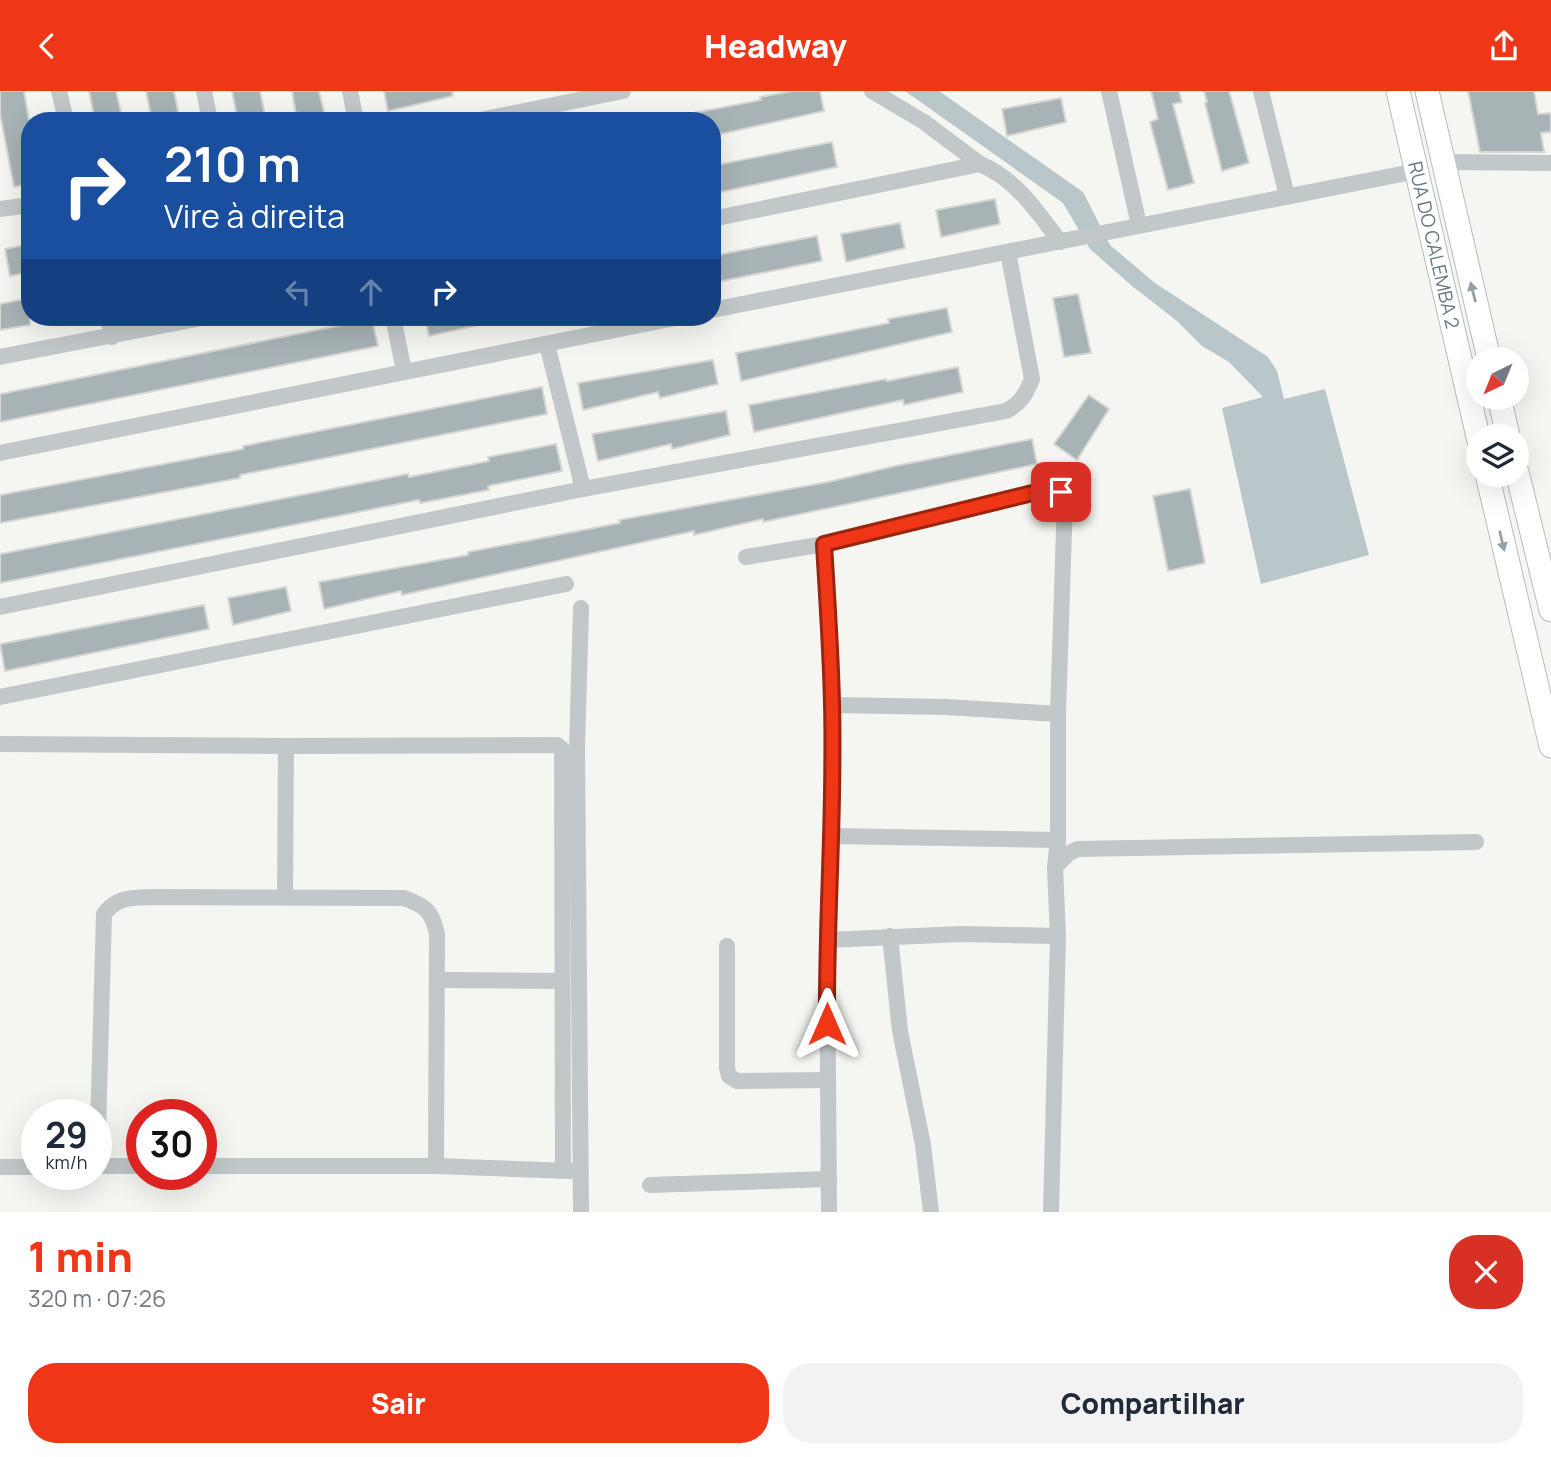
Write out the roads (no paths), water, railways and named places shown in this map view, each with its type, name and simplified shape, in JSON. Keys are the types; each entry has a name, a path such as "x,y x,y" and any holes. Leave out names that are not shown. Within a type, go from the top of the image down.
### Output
{"main road":[{"name":"RUA DO CALEMBA 2","path":"1398,91 1475,424"},
{"name":"RUA DO CALEMBA 2","path":"1427,91 1486,347"},
{"path":"1490,487 1551,746"},
{"path":"1521,487 1551,606"}],"street":[{"path":"59,91 64,112"},
{"path":"204,91 208,112"},
{"path":"350,91 354,112"},
{"path":"529,112 624,91"},
{"path":"872,91 924,122 980,164 998,172 1024,196 1060,242"},
{"path":"1109,91 1139,226"},
{"path":"1261,91 1287,197"},
{"path":"1444,162 1551,163"},
{"path":"721,217 980,164"},
{"path":"721,308 1417,171"},
{"path":"0,209 21,206"},
{"path":"0,607 583,489 1006,411 1025,397 1032,379 1008,252"},
{"path":"110,326 112,337"},
{"path":"0,357 164,326"},
{"path":"395,326 404,371"},
{"path":"0,453 636,326"},
{"path":"547,344 583,489"},
{"path":"746,557 824,544 1053,488 1061,492 1065,499 1058,714 1058,840 1055,867 1058,936 1051,1212"},
{"path":"824,544 832,705 827,940 829,1212"},
{"path":"0,697 566,584"},
{"path":"581,1212 577,749 582,608"},
{"path":"832,705 946,707 1058,714"},
{"path":"0,744 286,747 558,745 562,750 563,1170"},
{"path":"285,897 286,747"},
{"path":"831,836 1058,840"},
{"path":"1055,867 1069,853 1078,849 1476,842"},
{"path":"99,1099 104,914 113,904 128,898 404,898 419,904 433,915 437,934 436,1166"},
{"path":"827,940 890,936 1058,936"},
{"path":"890,936 900,1031 923,1145 932,1212"},
{"path":"727,946 729,1076 737,1081 828,1080"},
{"path":"437,980 562,981"},
{"path":"217,1166 436,1166 581,1171"},
{"path":"0,1167 21,1167"},
{"path":"650,1185 829,1179"}]}
